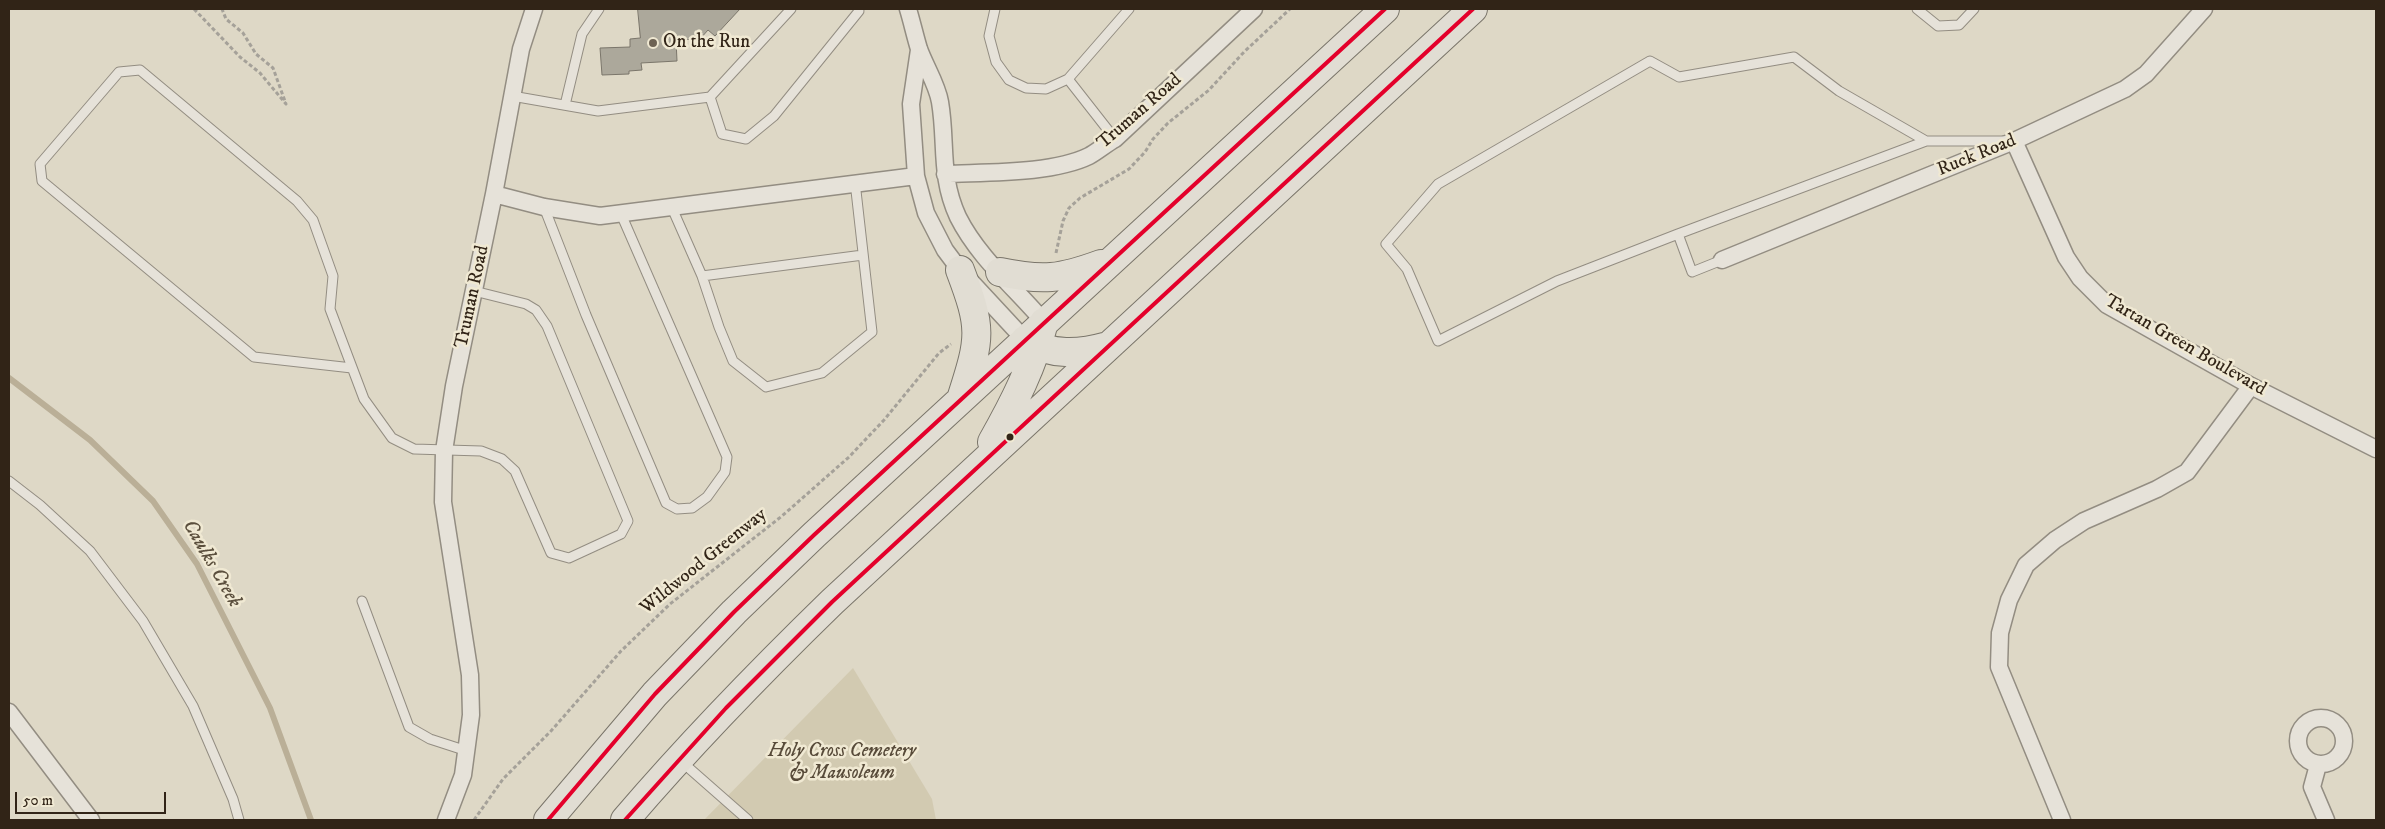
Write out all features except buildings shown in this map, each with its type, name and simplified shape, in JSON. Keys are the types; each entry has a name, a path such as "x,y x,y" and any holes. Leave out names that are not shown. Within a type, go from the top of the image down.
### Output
{"highway":[{"path":"548,820 655,694 734,612 961,400 1035,337 1112,260 1385,9"},
{"path":"625,820 678,758 797,636 1473,9"},
{"path":"1000,272 1033,279 1051,278 1068,276 1112,260"},
{"path":"960,270 974,307 978,329 975,358 961,400"},
{"path":"1035,337 1061,353 1088,351 1108,346"},
{"path":"976,468 1010,409 1035,337"}],"street":[{"name":"Truman Road","path":"446,820 463,775 468,751 471,715 470,675 443,502 444,451 454,386 494,194 521,49 534,9"},
{"path":"908,9 919,48 940,100 945,174 950,195 969,237 1000,272 1035,337"},
{"name":"Truman Road","path":"945,174 1045,168 1069,164 1089,156 1115,139 1254,9"},
{"name":"Ruck Road","path":"1722,260 2014,142 2125,89 2146,74 2204,9"},
{"path":"919,48 911,104 916,176 921,196 934,229 945,250 960,270 1035,337"},
{"name":"Tartan Green Boulevard","path":"2014,142 2066,257 2080,278 2107,305 2251,386 2376,449"},
{"path":"494,194 576,213 621,214 855,182 916,176"},
{"path":"2062,820 1999,667 2000,633 2009,600 2026,565 2055,540 2084,521 2125,504 2187,472 2251,386"},
{"path":"9,712 91,820"},
{"path":"2318,765 2312,787 2326,820"}],"lane":[{"path":"565,105 582,34 599,9"},
{"path":"512,96 598,111 710,97 791,9"},
{"path":"995,9 989,36 996,62 1009,80 1026,88 1046,89 1068,79 1129,9"},
{"path":"1916,9 1938,26 1959,25 1974,9"},
{"path":"710,97 722,134 746,140 774,116 860,10"},
{"path":"1926,141 1839,91 1794,57 1679,77 1650,61 1438,184 1386,244 1407,269 1438,341 1556,280 1926,141 2014,142"},
{"path":"352,368 254,357 42,181 40,164 119,72 140,70 297,201 312,220 333,276 330,309 364,399 392,438 414,449 482,451 502,459 515,471 551,553 570,558 621,534 628,521 547,326 536,310 526,304 474,291"},
{"path":"1068,79 1115,139"},
{"path":"672,208 702,276 719,327 733,361 766,387 822,373 872,332 855,182"},
{"path":"544,207 666,502 677,509 692,508 707,497 726,472 727,457 621,214"},
{"path":"1678,234 1692,272 1722,260"},
{"path":"702,276 864,255"},
{"path":"9,481 40,505 90,551 142,622 192,706 234,799 239,820"},
{"path":"362,601 409,727 430,740 468,751"},
{"path":"678,758 748,820"}],"path":[{"path":"194,9 240,57 260,74 286,104 273,68 256,54 243,33 226,19 222,9"},
{"path":"1056,258 1063,221 1070,208 1080,198 1129,169 1168,123 1209,90 1244,52 1290,9"},
{"name":"Wildwood Greenway","path":"474,820 503,779 551,731 620,651 670,604 782,516 849,457 884,420 939,354 958,341"}],"green space":[{"name":"Holy Cross Cemetery & Mausoleum","path":"853,668 932,799 936,820 704,820"}],"waterway":[{"name":"Caulks Creek","path":"9,378 90,440 153,501 197,564 270,708 311,820"}],"transit line":[{"path":"548,820 655,694 734,612 814,535 1385,9"},
{"path":"625,820 726,708 832,602 1473,9"}],"place":[{"name":"On the Run","path":"653,43"}]}
